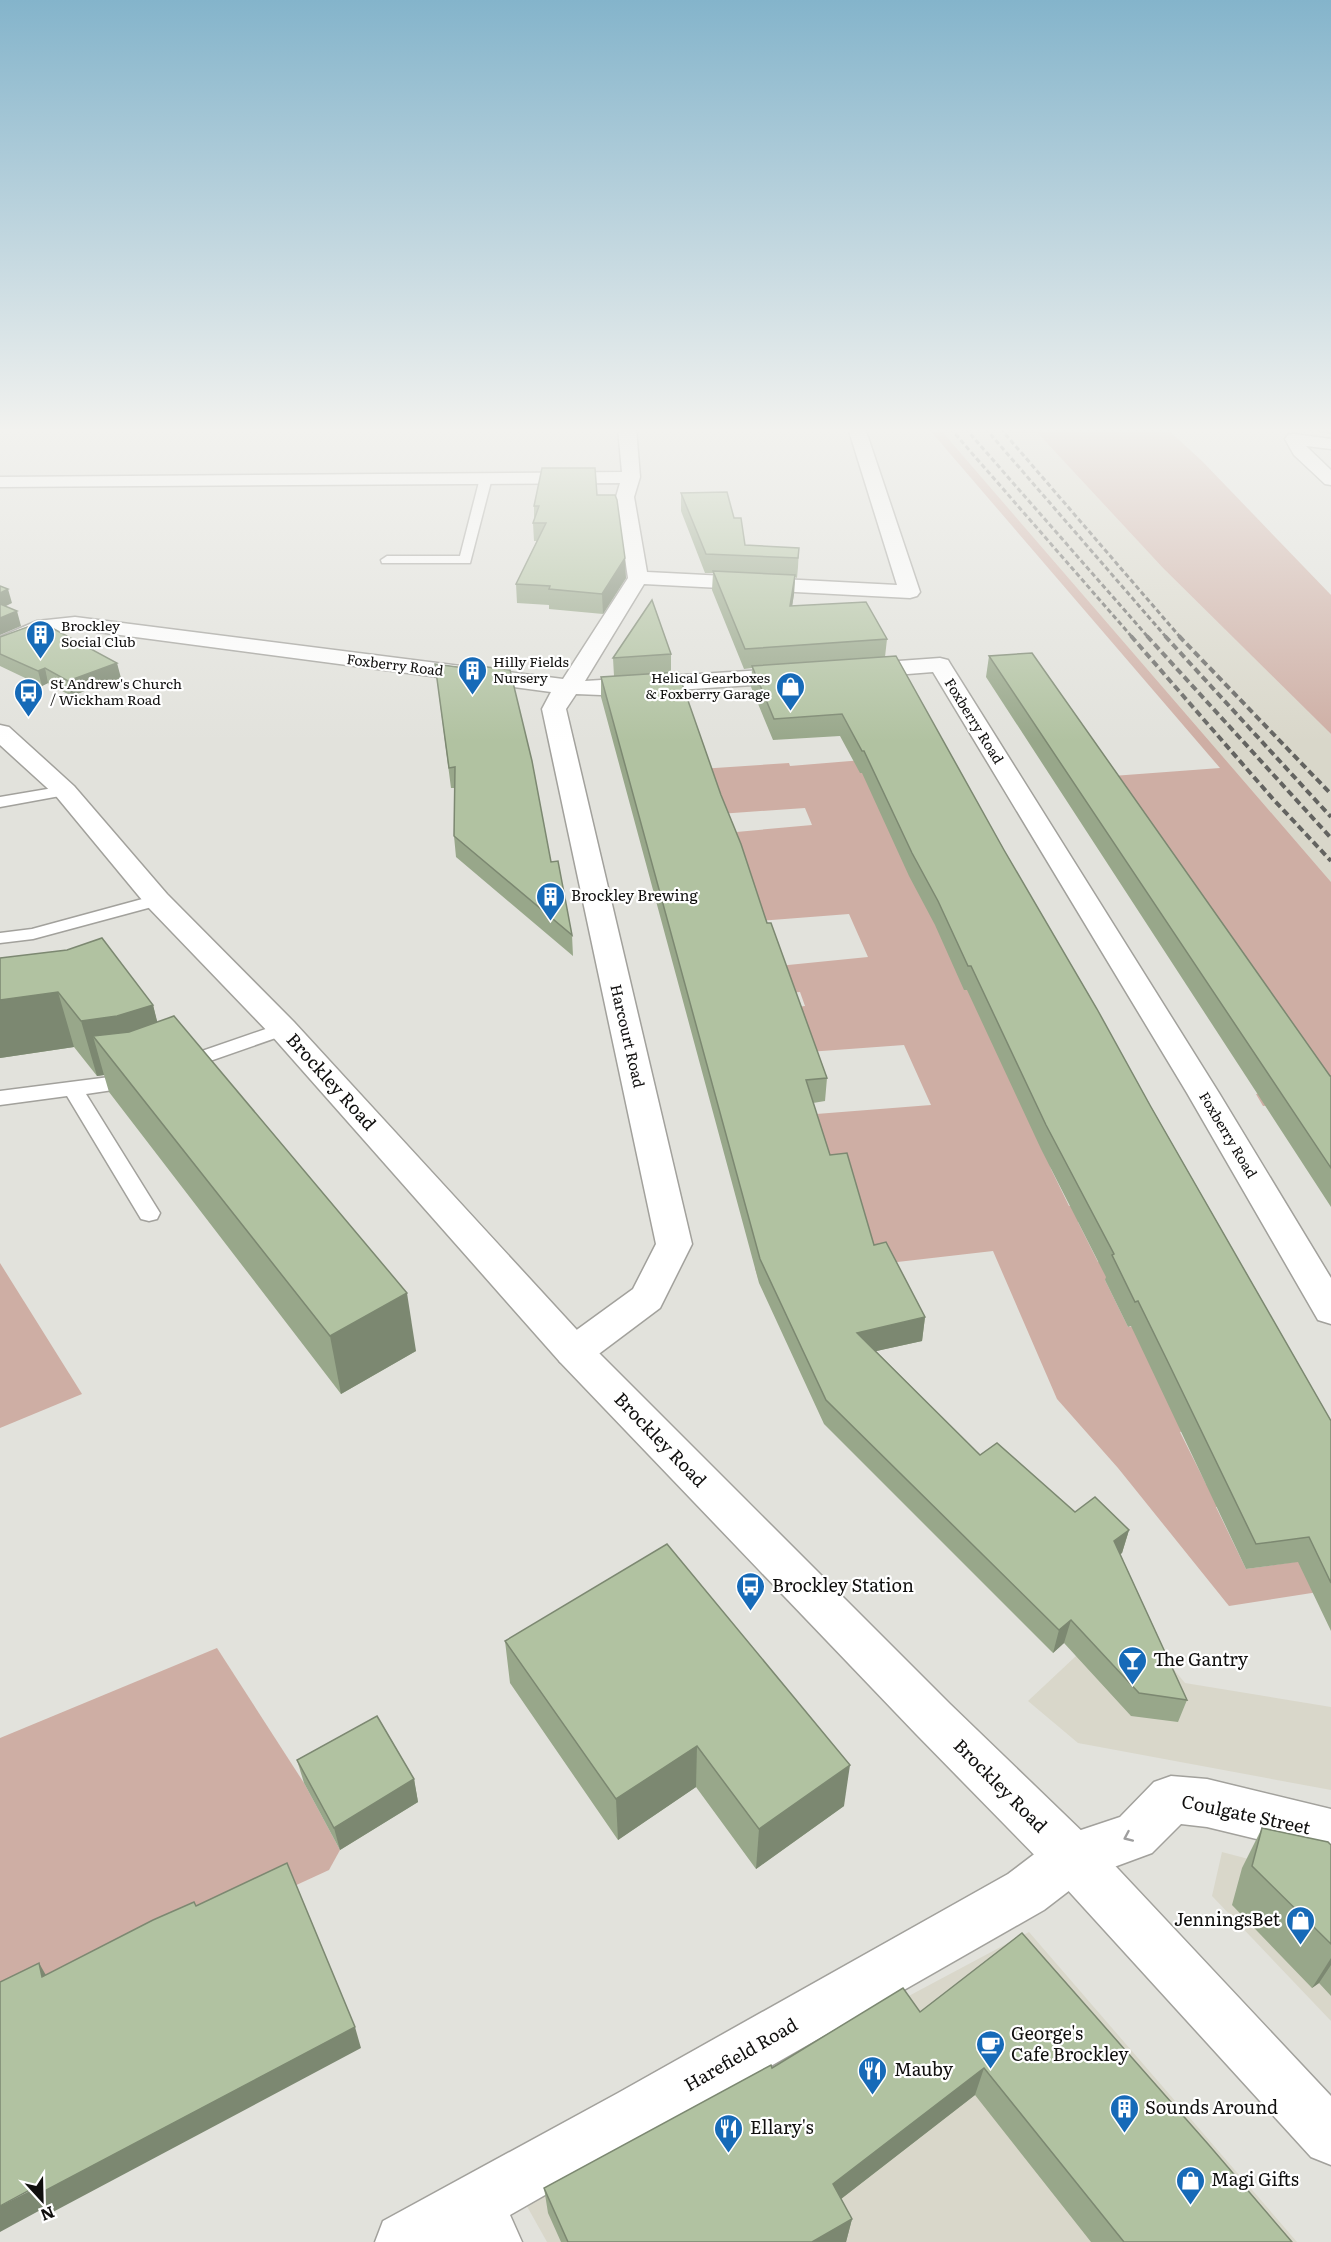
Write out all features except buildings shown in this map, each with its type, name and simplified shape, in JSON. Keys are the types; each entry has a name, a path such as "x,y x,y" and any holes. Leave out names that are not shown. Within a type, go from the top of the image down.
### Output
{"street":[{"path":"631,533 638,578 910,592 890,533"},
{"name":"Harcourt Road","path":"574,1352 646,1298 674,1244 554,709 560,696 570,687 638,578"},
{"name":"Foxberry Road","path":"0,645 45,626 75,623 570,687 602,688 940,665 1203,1093 1331,1310"},
{"name":"Brockley Road","path":"0,732 65,791 157,900 283,1029 574,1352 933,1719 1072,1857 1331,2137"},
{"name":"Coulgate Street","path":"1072,1857 1135,1836 1171,1799 1207,1803 1331,1833"},
{"name":"Harefield Road","path":"404,2242 482,2223 638,2114 1026,1892 1072,1857"}],"lane":[{"path":"387,560 465,560 472,533"},
{"path":"0,802 65,791"},
{"path":"0,938 33,934 157,900"},
{"path":"0,1098 136,1080 283,1029"},
{"path":"73,1089 149,1214"}],"shaded area":[{"path":"1018,533 1029,533 1331,882 1331,1110 1325,1101 1263,1106 1256,1094 1311,1089 1099,777 1220,768"},
{"path":"1029,533 1130,533 1331,734 1331,882"},
{"path":"1130,533 1271,533 1331,595 1331,734"},
{"path":"887,758 1005,987 1051,1169 1069,1206 1115,1201 1123,1217 1078,1222 1098,1262 1145,1258 1154,1274 1105,1280 1128,1327 1178,1320 1233,1425 1180,1432 1206,1484 1259,1477 1271,1500 1216,1507 1246,1569 1301,1561 1331,1590 1229,1606 1118,1468 1057,1399 993,1251 758,1278 755,1268 833,1258 778,1117 931,1105 904,1045 808,1052 788,1008 805,1006 800,992 740,997 778,966 868,957 849,914 758,921 692,836 812,825 805,808 719,814 670,771 789,763 790,766"},
{"path":"0,1263 82,1394 0,1428"},
{"path":"1130,1617 1185,1683 1331,1707 1331,1790 1078,1743 1028,1701 1076,1656"},
{"path":"217,1648 304,1783 340,1850 329,1870 266,1899 0,2009 0,1738"},
{"name":"JenningsBet","path":"1222,1852 1331,1881 1331,2021 1212,1896"},
{"path":"1029,1932 1297,2242 547,2242 524,2201"}],"railway":[{"path":"1041,533 1132,637"},
{"path":"1057,533 1148,637"},
{"path":"1076,533 1166,637"},
{"path":"1090,533 1180,637"},
{"path":"1131,636 1273,799 1331,861"},
{"path":"1147,636 1331,838"},
{"path":"1165,636 1331,817"},
{"path":"1179,636 1331,794"}],"place":[{"name":"Brockley Social Club","path":"40,660"},
{"name":"Hilly Fields Nursery","path":"472,696"},
{"name":"Helical Gearboxes & Foxberry Garage","path":"791,712"},
{"name":"St Andrew's Church / Wickham Road","path":"29,718"},
{"name":"Brockley Brewing","path":"550,922"},
{"name":"Brockley Station","path":"751,1612"},
{"name":"The Gantry","path":"1132,1686"},
{"name":"JenningsBet","path":"1301,1946"},
{"name":"George's Cafe Brockley","path":"990,2070"},
{"name":"Mauby","path":"873,2096"},
{"name":"Sounds Around","path":"1124,2134"},
{"name":"Ellary's","path":"729,2154"},
{"name":"Magi Gifts","path":"1190,2206"}]}
